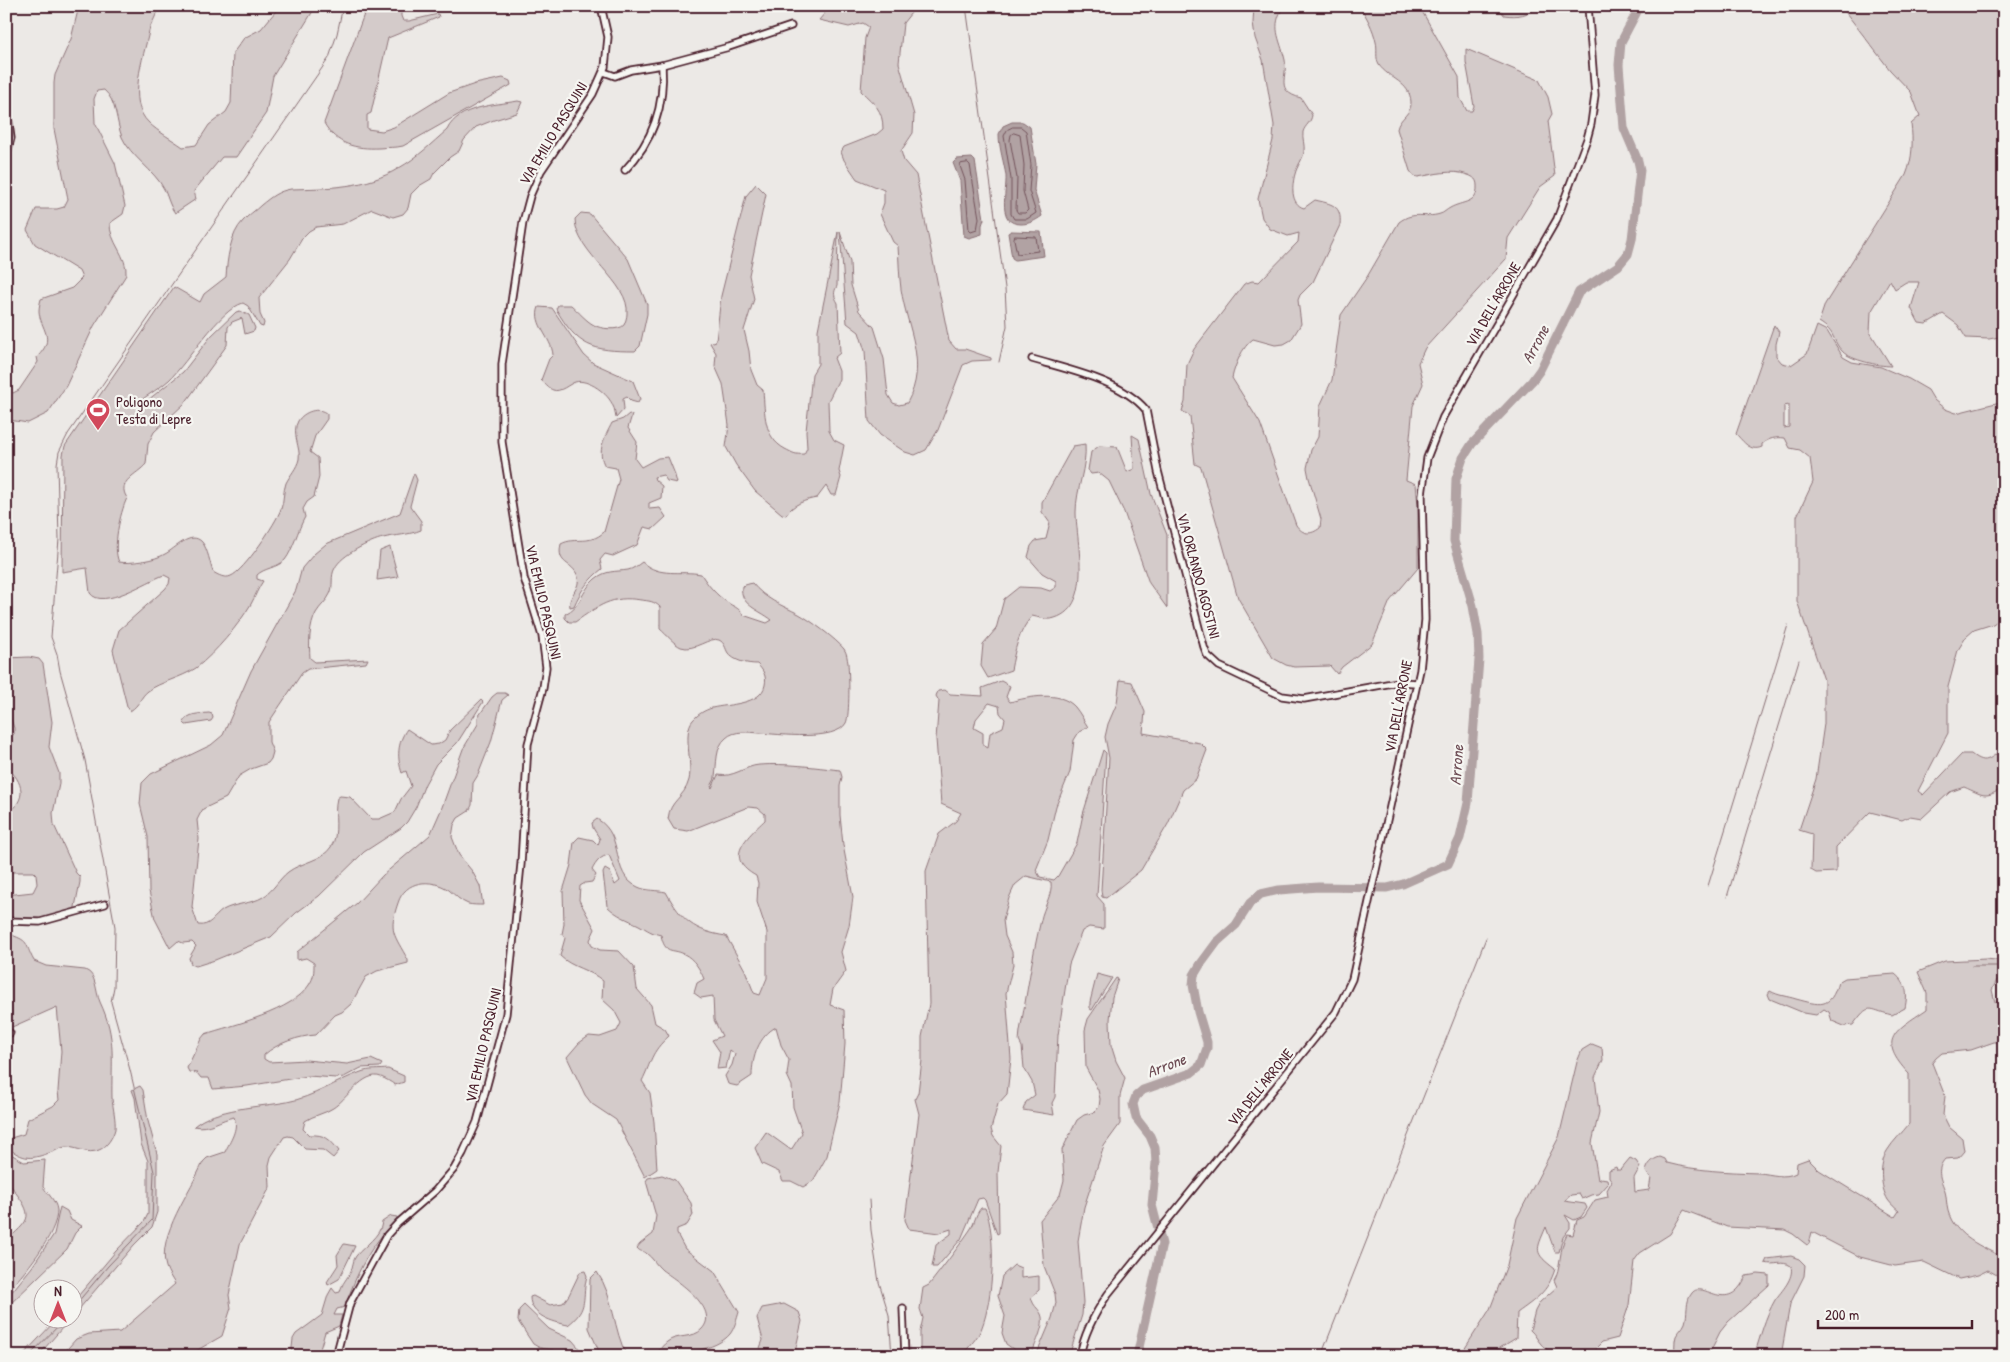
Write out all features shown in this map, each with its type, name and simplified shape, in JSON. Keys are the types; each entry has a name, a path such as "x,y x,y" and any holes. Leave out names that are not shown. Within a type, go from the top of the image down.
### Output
{"street":[{"name":"VIA EMILIO PASQUINI","path":"336,1356 350,1303 387,1235 398,1222 435,1191 454,1169 472,1137 492,1071 506,1014 520,864 528,748 543,688 546,667 540,629 524,578 502,442 502,364 521,232 530,196 541,171 593,94 604,72 608,44 606,21 601,6"},
{"name":"VIA DELL'ARRONE","path":"1080,1356 1098,1308 1336,1012 1352,979 1417,684 1425,620 1422,495 1427,458 1443,417 1557,220 1584,147 1591,124 1595,95 1588,6"},
{"path":"604,72 614,76 640,68 662,65 729,47 791,26"},
{"path":"625,170 639,154 656,124 663,74 662,65"},
{"path":"6,102 11,138 6,157"},
{"name":"VIA ORLANDO AGOSTINI","path":"1032,359 1118,388 1140,402 1146,410 1158,471 1204,647 1213,662 1282,696 1295,699 1398,682 1417,684"},
{"path":"6,921 40,922 105,904"},
{"path":"903,1308 905,1356"}],"shaded area":[{"path":"79,6 157,6 138,79 139,103 142,114 149,123 183,147 196,145 209,125 226,112 231,103 233,53 244,38 261,29 280,6 316,6 273,76 266,113 236,157 222,157 194,191 196,199 175,213 160,182 131,151 122,137 114,106 108,95 104,90 97,91 94,99 95,123 115,163 125,206 123,214 110,223 110,230 124,262 126,275 94,326 66,386 48,413 28,423 6,419 6,389 13,393 19,390 38,362 37,357 46,344 46,334 39,311 41,299 72,288 82,278 79,271 35,244 27,230 36,209 64,207 68,199 54,129 54,83 55,75 71,39"},
{"path":"367,6 401,6 403,21 438,14 439,17 388,38 371,113 367,115 367,129 382,131 394,127 449,93 475,84 503,78 510,81 511,85 403,146 362,148 341,141 334,136 324,123"},
{"path":"831,6 922,6 915,8 903,23 899,63 914,115 913,133 901,151 904,161 916,175 949,341 956,349 965,349 991,358 991,360 972,361 963,365 938,430 926,450 915,455 905,452 880,435 869,421 865,351 859,332 847,323 840,232 850,262 851,285 859,311 874,327 884,359 888,395 893,403 899,405 907,403 916,374 916,360 901,289 898,246 893,242 880,214 884,203 884,190 857,179 841,152 844,147 877,134 883,129 881,116 874,103 861,91 865,38 869,27 863,23 849,27 819,20"},
{"path":"1254,6 1284,6 1278,20 1277,33 1285,60 1285,87 1288,92 1301,98 1312,115 1303,132 1304,152 1294,178 1293,194 1296,203 1304,208 1315,200 1331,204 1337,209 1340,218 1340,225 1313,282 1300,295 1298,300 1301,324 1291,340 1284,344 1275,345 1253,339 1240,357 1232,378 1260,423 1296,525 1301,531 1310,533 1320,528 1321,519 1307,468 1311,450 1318,437 1320,406 1332,380 1341,315 1367,277 1399,222 1410,216 1441,214 1472,199 1477,192 1476,180 1462,173 1437,173 1418,177 1414,176 1410,171 1397,129 1410,110 1410,95 1403,85 1379,65 1377,45 1373,32 1360,6 1422,6 1423,13 1459,77 1460,98 1467,111 1472,111 1474,106 1466,62 1466,49 1539,80 1548,97 1552,114 1548,121 1555,176 1540,187 1508,238 1506,259 1425,348 1418,363 1423,384 1413,406 1406,480 1416,484 1418,568 1390,601 1372,644 1342,667 1337,674 1330,666 1294,667 1273,658 1238,598 1201,467 1195,464 1190,416 1182,411 1185,402 1187,364 1194,349 1244,284 1252,281 1259,282 1298,242 1299,233 1288,236 1270,229 1262,218 1258,199 1273,140 1274,125 1263,60 1255,38 1253,23"},
{"path":"1498,6 1539,6 1523,15 1514,16 1504,15"},
{"path":"1845,6 2004,6 2004,336 1989,339 1966,338 1958,325 1943,314 1926,324 1919,323 1911,308 1919,282 1906,282 1895,289 1890,280 1871,312 1870,332 1891,366 1865,362 1847,355 1839,348 1829,330 1819,322 1825,304 1906,175 1912,150 1911,124 1920,116 1911,92 1890,70 1843,9"},
{"path":"518,101 522,102 517,113 476,127 464,140 459,151 434,173 431,179 419,186 411,194 408,208 403,214 393,217 372,209 343,224 316,227 309,231 303,237 290,259 259,298 260,314 264,323 263,327 260,326 248,306 243,303 234,308 214,326 169,380 140,401 143,404 183,372 211,336 236,312 240,311 249,315 255,328 254,331 245,334 242,318 232,322 228,327 227,345 185,403 154,432 148,444 146,464 129,479 124,487 127,498 120,521 116,548 119,562 142,561 165,554 188,539 198,539 206,549 213,572 224,577 231,576 244,565 278,516 282,506 286,483 299,459 295,430 298,421 307,413 316,410 327,414 327,419 315,436 310,452 318,458 319,477 314,497 307,502 303,509 305,517 288,556 282,563 257,575 257,579 263,581 260,587 246,612 219,647 196,668 148,691 130,711 127,706 113,650 119,630 165,589 169,584 170,578 164,575 115,597 96,598 90,593 87,568 62,572 63,455 65,446 174,287 200,302 204,294 226,277 230,247 235,233 247,217 268,199 286,190 347,186 387,175 418,155 447,130 452,122 468,111"},
{"path":"756,184 766,194 749,275 754,299 744,330 751,370 757,385 763,390 766,424 778,444 796,454 804,454 807,448 806,431 812,374 818,364 818,330 838,232 837,286 834,294 838,303 840,353 834,358 839,371 839,379 828,401 829,431 834,440 844,445 839,471 841,477 836,495 831,495 826,486 817,498 800,503 786,515 782,514 755,491 736,465 726,447 729,425 723,384 715,366 716,353 710,343 716,341 721,296 746,196"},
{"path":"581,213 590,214 628,259 647,304 647,314 640,346 635,351 608,350 588,344 572,332 556,309 558,305 571,305 591,323 605,328 614,329 622,327 626,318 626,302 621,291 584,244 577,232 575,219"},
{"path":"539,307 552,308 584,355 593,363 633,381 640,399 638,403 631,401 627,397 623,399 624,409 616,418 611,401 603,392 586,382 575,382 556,391 547,386 541,380 549,359 553,355 538,319"},
{"path":"1774,325 1779,332 1776,356 1782,363 1791,365 1807,354 1817,326 1827,331 1843,357 1852,362 1881,367 1909,379 1928,390 1934,400 1945,409 1956,413 2004,401 2004,616 1993,624 1974,630 1966,637 1958,650 1948,687 1948,733 1918,791 1923,795 1962,754 1971,754 1976,758 1984,760 2004,748 2004,787 1988,795 1980,794 1964,787 1950,792 1922,818 1910,816 1902,820 1870,812 1836,847 1836,872 1816,873 1811,870 1812,834 1799,830 1816,779 1824,724 1824,680 1797,601 1797,516 1813,482 1810,458 1800,450 1790,448 1785,438 1770,439 1762,444 1762,447 1754,448 1736,434","holes":["1789,405 1789,427 1784,428 1784,406"]},
{"path":"629,414 632,415 628,428 637,442 635,459 641,467 658,458 668,457 677,483 667,481 663,475 654,477 662,486 661,498 649,503 649,509 660,508 666,517 653,529 644,527 637,545 613,556 605,554 600,560 602,569 586,585 574,606 570,607 570,600 578,585 578,577 573,568 563,560 560,551 561,544 593,539 604,532 619,479 616,468 605,466 602,460 602,444 612,423 623,419"},
{"path":"1132,435 1139,439 1151,494 1167,535 1167,608 1149,583 1124,512 1109,481 1099,473 1091,474 1088,470 1091,452 1099,446 1117,447 1127,472 1134,469"},
{"path":"1085,444 1084,461 1076,503 1080,574 1078,589 1073,603 1065,613 1051,619 1032,616 1020,635 1011,670 988,678 981,666 983,644 996,629 1004,599 1019,587 1041,588 1050,591 1056,587 1056,581 1042,573 1028,557 1031,546 1035,541 1046,539 1050,523 1042,512 1042,502 1073,446"},
{"path":"414,473 417,480 410,506 421,521 421,530 377,540 356,549 343,558 334,571 330,594 316,613 312,624 310,658 315,662 368,659 366,663 308,669 302,673 269,722 269,742 273,752 271,759 268,763 239,776 226,798 203,809 197,820 199,839 192,907 198,925 209,923 223,910 263,897 288,872 327,852 334,842 336,804 337,798 340,796 350,797 371,819 379,819 395,812 401,799 411,786 406,771 402,773 399,762 401,740 407,729 431,745 439,744 445,740 450,730 481,700 483,702 457,743 436,764 425,784 416,807 401,828 364,852 319,896 296,913 271,937 215,960 196,966 191,964 189,958 196,946 192,942 183,943 178,941 170,948 155,919 149,891 148,837 140,804 142,783 151,774 211,745 223,735 251,671 296,590 302,568 326,544 400,513"},
{"path":"390,547 398,577 377,580 380,551"},
{"path":"642,562 649,567 663,572 701,574 716,593 743,615 767,623 772,620 751,606 743,598 742,586 752,583 768,597 823,630 844,649 846,654 849,676 848,712 846,723 840,729 831,733 806,736 746,732 729,735 720,746 715,778 711,787 718,775 729,775 759,765 790,765 840,770 842,777 840,786 840,815 843,845 853,897 849,926 841,952 846,971 833,989 830,1005 844,1010 845,1044 840,1102 827,1156 813,1181 803,1187 791,1181 783,1181 779,1172 762,1164 755,1148 766,1132 791,1150 802,1133 793,1107 792,1086 787,1075 789,1060 781,1045 776,1027 761,1041 753,1062 752,1076 737,1086 728,1084 725,1076 732,1065 735,1054 730,1050 726,1068 717,1069 720,1052 712,1040 722,1036 714,1020 713,996 701,998 694,993 697,983 704,979 701,972 694,961 688,956 667,948 661,935 622,917 607,906 603,873 605,869 610,872 615,885 620,881 609,855 601,858 595,864 592,870 596,875 592,882 580,886 579,900 595,929 590,940 592,946 600,950 619,951 634,967 637,989 651,1005 655,1023 665,1029 669,1036 652,1057 642,1081 650,1093 657,1169 645,1177 616,1120 592,1104 585,1095 567,1057 579,1043 589,1036 600,1037 617,1031 621,1023 614,1010 602,999 603,981 560,956 565,938 562,934 564,924 563,891 571,865 574,842 579,837 593,840 598,845 600,839 592,823 597,819 606,826 612,835 623,873 629,881 641,888 666,892 678,910 690,923 705,931 726,936 745,970 754,993 760,995 767,978 767,932 757,902 758,883 756,876 746,869 741,862 739,855 745,841 765,820 765,814 758,808 748,807 688,831 674,829 668,819 671,807 684,791 689,780 688,732 693,720 699,714 709,709 751,700 757,696 762,692 765,685 763,671 757,664 745,663 734,658 719,640 715,639 686,648 678,646 660,629 660,607 651,602 621,599 606,603 575,622 569,622 565,618 565,614 575,607 590,584 599,576 630,569"},
{"path":"29,657 39,659 43,664 52,722 49,747 59,773 59,784 53,813 54,825 76,873 80,877 80,882 74,912 48,919 6,921 6,895 33,892 37,884 34,872 11,872 6,870 6,813 18,803 21,791 17,778 6,767 6,741 14,734 14,728 6,705 6,658"},
{"path":"1120,680 1132,682 1145,712 1143,733 1200,743 1207,750 1196,779 1183,790 1168,824 1141,870 1106,898 1102,897 1101,890 1109,758 1105,737 1117,703"},
{"path":"1001,681 1010,686 1006,697 1010,702 1044,696 1061,698 1075,707 1088,727 1079,732 1074,740 1070,772 1056,806 1048,840 1036,870 1040,877 1054,880 1077,843 1083,814 1103,750 1106,753 1097,896 1104,904 1104,929 1089,927 1082,931 1069,964 1058,1035 1055,1097 1052,1103 1054,1115 1023,1110 1026,1102 1035,1095 1032,1082 1024,1068 1022,1047 1019,1041 1020,1031 1032,961 1051,882 1026,876 1015,885 1003,920 1005,936 1012,952 1013,965 1006,993 1011,1059 1007,1094 998,1104 991,1129 993,1136 1001,1146 998,1172 999,1233 997,1234 985,1200 983,1198 978,1199 961,1239 937,1267 932,1267 936,1245 951,1234 951,1229 939,1233 909,1229 905,1220 919,1114 915,1099 918,1093 922,1060 922,1037 929,1004 926,871 939,834 956,821 961,813 941,804 936,739 939,701 936,696 938,691 945,690 950,694 983,696 982,688","holes":["989,703 999,706 1000,713 1005,719 1003,727 990,733 988,748 983,745 983,733 974,728 976,719"]},
{"path":"497,693 508,695 502,700 491,742 473,783 472,805 469,811 458,818 454,825 452,837 459,855 472,871 480,886 483,905 468,904 460,900 449,890 434,884 419,883 406,890 401,895 398,903 393,927 408,963 377,971 366,977 351,1004 335,1015 316,1035 288,1041 264,1055 264,1059 269,1062 306,1060 347,1064 371,1059 382,1064 380,1067 361,1068 344,1077 308,1076 247,1086 213,1089 209,1078 201,1078 197,1073 189,1072 187,1068 205,1034 276,1010 301,994 309,985 313,977 314,963 306,958 297,960 297,952 357,903 383,875 430,835 463,749 478,724 478,717"},
{"path":"212,714 213,718 211,721 186,725 183,722 191,715"},
{"path":"6,933 20,938 26,943 34,961 46,966 85,970 94,979 111,1038 112,1099 115,1122 115,1129 111,1138 105,1147 99,1150 90,1152 64,1147 38,1156 28,1157 6,1147 6,1136 11,1138 24,1134 28,1119 53,1106 59,1100 61,1051 57,1007 12,1027 6,1026"},
{"path":"1986,959 2004,961 2004,979 1997,980 1992,990 1995,1002 2004,1002 2004,1042 1994,1042 1971,1050 1942,1053 1932,1063 1945,1096 1943,1115 1949,1127 1962,1138 1964,1151 1958,1158 1945,1159 1940,1166 1940,1177 1945,1191 1948,1211 1957,1228 1963,1234 2004,1258 2004,1279 1988,1270 1978,1275 1959,1279 1924,1262 1895,1266 1860,1257 1812,1232 1809,1244 1807,1245 1785,1230 1727,1227 1684,1210 1670,1234 1640,1253 1634,1261 1629,1305 1618,1338 1602,1342 1596,1348 1597,1356 1553,1356 1543,1346 1530,1330 1535,1311 1540,1302 1557,1287 1554,1280 1558,1270 1564,1239 1567,1234 1573,1235 1577,1220 1584,1217 1595,1200 1608,1197 1607,1190 1612,1181 1609,1177 1609,1170 1616,1167 1617,1170 1620,1170 1630,1158 1636,1161 1640,1167 1634,1178 1635,1192 1649,1190 1651,1178 1646,1172 1647,1169 1652,1161 1660,1157 1665,1159 1667,1163 1690,1168 1782,1176 1796,1173 1797,1163 1808,1159 1819,1170 1895,1217 1899,1211 1885,1195 1882,1169 1884,1156 1887,1151 1909,1124 1909,1074 1893,1052 1892,1044 1894,1037 1906,1024 1927,1009 1927,993 1918,972 1945,961"},
{"path":"1097,974 1112,978 1092,1010 1090,1009 1090,1002"},
{"path":"1895,974 1902,981 1906,989 1905,1008 1892,1015 1873,1009 1866,1010 1853,1025 1844,1026 1832,1021 1829,1012 1824,1009 1816,1015 1804,1013 1770,999 1768,994 1770,991 1818,1004 1828,1001 1832,997 1838,982 1845,978"},
{"path":"1116,978 1118,979 1112,997 1110,1020 1111,1045 1116,1061 1125,1078 1120,1096 1120,1124 1104,1146 1084,1207 1078,1241 1083,1302 1082,1315 1069,1356 1036,1356 1052,1318 1056,1303 1055,1294 1044,1266 1040,1220 1060,1195 1064,1180 1062,1150 1077,1120 1084,1115 1095,1112 1099,1107 1098,1090 1086,1068 1085,1030 1088,1019"},
{"path":"1592,1044 1602,1048 1603,1060 1595,1077 1599,1112 1592,1143 1598,1180 1601,1178 1607,1179 1608,1184 1599,1194 1582,1199 1579,1194 1571,1195 1564,1201 1585,1204 1587,1208 1581,1217 1574,1220 1565,1215 1570,1223 1570,1228 1563,1237 1559,1252 1555,1252 1546,1227 1538,1251 1543,1259 1555,1269 1545,1289 1536,1299 1517,1313 1516,1338 1487,1356 1460,1356 1490,1309 1507,1265 1517,1218 1559,1137 1577,1062 1582,1050"},
{"path":"388,1069 404,1076 404,1082 395,1085 381,1077 368,1078 333,1108 305,1121 303,1129 309,1135 319,1135 333,1143 339,1151 333,1158 323,1150 305,1149 293,1137 288,1136 284,1137 271,1157 269,1165 270,1187 240,1244 229,1295 231,1308 222,1336 187,1356 61,1356 76,1339 89,1334 120,1332 175,1284 166,1267 164,1255 170,1228 203,1162 207,1158 225,1152 233,1135 235,1121 234,1117 204,1127 194,1126 214,1115 297,1100 364,1071"},
{"path":"140,1086 143,1090 148,1121 157,1154 157,1212 152,1227 82,1306 82,1291 116,1251 144,1222 148,1214 148,1161 141,1144 135,1098 132,1090"},
{"path":"6,1151 24,1162 45,1160 43,1187 57,1210 56,1220 46,1242 6,1293 6,1241 24,1224 27,1214 26,1208 6,1176"},
{"path":"662,1175 675,1180 691,1203 693,1215 687,1225 677,1229 677,1234 685,1249 714,1271 739,1312 733,1329 724,1340 707,1348 686,1353 667,1353 659,1352 659,1350 675,1338 699,1332 706,1321 706,1313 701,1304 686,1288 662,1270 645,1252 637,1248 653,1234 656,1216 646,1181 648,1178"},
{"path":"60,1207 67,1211 71,1220 82,1226 75,1233 67,1249 35,1280 32,1280 32,1283 6,1308 6,1299 32,1267 54,1234"},
{"path":"981,1208 985,1208 989,1220 992,1267 989,1300 981,1331 962,1356 920,1356 920,1332 923,1318 920,1309 923,1288 929,1285 960,1244 972,1227"},
{"path":"391,1216 397,1217 397,1220 379,1239 365,1260 345,1307 337,1309 334,1315 342,1315 339,1326 325,1332 318,1356 291,1356 293,1339 296,1334 322,1315 332,1288 336,1293 340,1292 351,1271 356,1256 379,1232 382,1222"},
{"path":"344,1244 355,1246 339,1279 328,1285 327,1282 338,1265 337,1255"},
{"path":"1791,1256 1799,1259 1805,1265 1804,1276 1790,1304 1781,1356 1754,1356 1768,1313 1791,1275 1791,1266 1788,1264 1765,1263 1767,1259"},
{"path":"1014,1265 1021,1268 1021,1278 1039,1276 1039,1290 1031,1297 1041,1314 1041,1329 1032,1354 1023,1356 1006,1344 1002,1333 1005,1316 998,1296 1002,1276"},
{"path":"585,1271 587,1276 584,1302 575,1319 568,1325 549,1320 534,1309 530,1297 533,1296 550,1305 563,1303 580,1272"},
{"path":"597,1272 607,1292 622,1346 627,1356 601,1356 589,1328 590,1279"},
{"path":"1769,1275 1769,1285 1728,1322 1720,1332 1708,1356 1675,1356 1676,1336 1685,1323 1688,1300 1692,1293 1697,1290 1703,1290 1716,1295 1732,1294 1739,1288 1746,1276"},
{"path":"784,1304 799,1312 802,1321 793,1356 757,1356 763,1340 757,1318 762,1308"},
{"path":"524,1305 549,1329 572,1340 586,1356 561,1356 553,1350 540,1348 533,1344 518,1321 519,1310"},
{"path":"47,1330 60,1330 38,1356 22,1356"},
{"path":"712,1349 717,1353 717,1356 683,1356"}],"water":[{"path":"1012,122 1023,122 1030,127 1036,164 1034,190 1042,216 1024,224 1013,223 1008,219 1004,206 1006,176 999,134 1003,126"},
{"path":"972,158 975,161 984,219 982,234 969,238 964,236 960,181 953,163 957,159"},
{"path":"1011,231 1041,232 1044,256 1015,260 1012,258 1008,233"}],"waterway":[{"path":"82,1297 108,1266 152,1220 154,1172 130,1070 111,1002 114,987 115,927 85,760 51,637 59,539 57,464 59,452 68,434 329,58 343,6"},
{"path":"966,6 1005,288 1007,326 999,362"},
{"name":"Arrone","path":"1137,1356 1162,1244 1152,1205 1156,1163 1155,1148 1150,1136 1136,1118 1133,1104 1136,1096 1143,1090 1191,1073 1201,1065 1207,1048 1207,1042 1198,1012 1193,985 1194,975 1200,965 1217,942 1236,925 1250,903 1261,894 1279,890 1318,887 1387,888 1403,884 1448,864 1460,838 1468,803 1479,659 1478,634 1473,606 1454,541 1456,479 1463,458 1472,444 1532,381 1540,370 1579,292 1618,266 1628,254 1632,239 1640,170 1624,128 1619,65 1621,42 1640,6"},
{"path":"1708,886 1788,625"},
{"path":"1727,897 1799,660"},
{"path":"1321,1356 1486,938"},
{"path":"1972,966 2004,966"},
{"path":"869,1200 871,1230 879,1282 889,1315 892,1356"},
{"path":"29,1356 54,1330"}],"place":[{"name":"Poligono Testa di Lepre","path":"98,431"}]}
